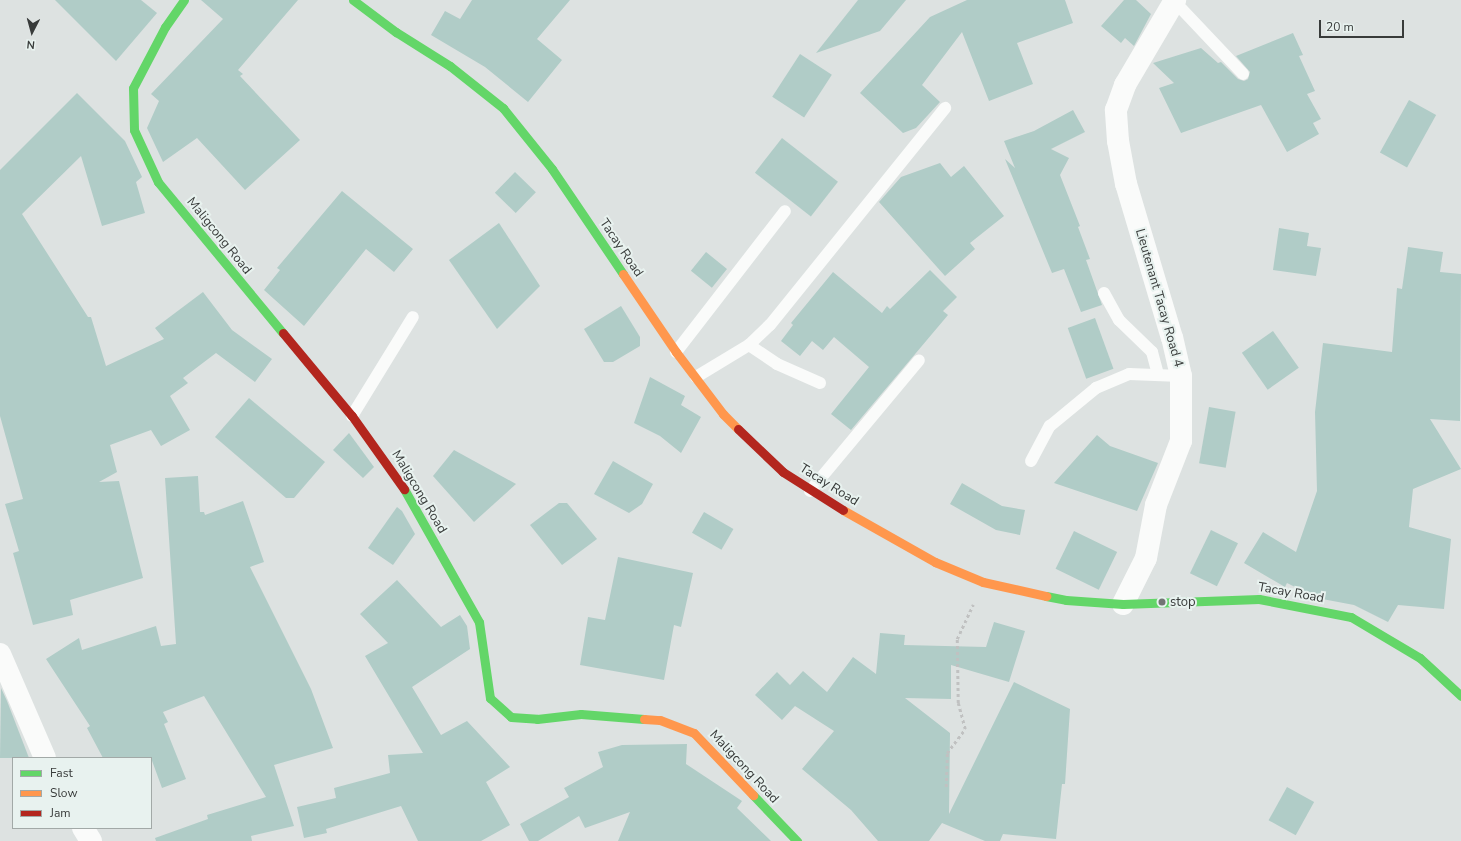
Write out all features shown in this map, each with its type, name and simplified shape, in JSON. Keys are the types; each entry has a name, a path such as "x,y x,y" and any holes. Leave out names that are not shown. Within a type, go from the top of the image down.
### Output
{"main road":[{"name":"Maligcong Road","path":"184,0 165,27 133,88 134,130 158,182 352,416 398,478 479,622 490,698 511,717 537,719 581,714 660,720 694,733 797,841"},
{"name":"Tacay Road","path":"353,0 450,66 502,108 552,168 676,352 723,414 783,472 810,491 935,562 983,582 1066,600 1123,604 1259,599 1351,617 1420,658 1461,696"}],"street":[{"name":"Lieutenant Tacay Road 4","path":"1123,604 1146,558 1156,505 1181,441 1181,376 1172,338 1126,184 1118,141 1116,110 1125,85 1174,1"},
{"path":"0,654 45,757"},
{"path":"84,829 91,841"}],"lane":[{"path":"1174,1 1243,74"},
{"path":"696,377 750,345 770,325 945,108"},
{"path":"676,352 785,211"},
{"path":"1104,293 1119,320 1152,352 1158,374"},
{"path":"352,416 413,317"},
{"path":"750,345 777,364 820,383"},
{"path":"810,491 919,360"},
{"path":"1031,461 1050,426 1096,388 1129,374 1181,376"}],"path":[{"path":"946,787 947,753 965,729 958,703 957,639 976,597"}],"building":[{"path":"55,0 141,0 157,13 116,61"},
{"path":"201,0 298,0 238,70 243,74 240,76 300,140 245,190 197,138 163,162 147,128 159,101 151,94 223,19"},
{"path":"472,0 570,0 537,39 562,60 528,102 485,67 431,35 445,11 460,19"},
{"path":"858,0 906,0 880,31 816,53"},
{"path":"967,0 1065,0 1073,23 1017,43 1033,84 989,101 962,32 922,85 940,102 916,128 903,133 860,93 930,17"},
{"path":"1124,0 1136,0 1151,14 1134,46 1125,38 1121,43 1101,26"},
{"path":"1293,33 1303,55 1299,56 1315,91 1307,94 1321,119 1313,123 1319,134 1287,152 1261,105 1181,133 1159,88 1174,83 1153,63 1201,48 1218,63 1221,62 1238,79 1244,81 1248,79 1250,72 1236,56"},
{"path":"800,54 832,75 804,117 772,97"},
{"path":"77,93 125,141 142,177 136,182 145,213 102,226 81,156 22,214 88,317 91,317 106,366 164,339 155,328 203,292 232,330 272,359 255,382 216,353 183,378 188,383 170,396 190,430 161,446 151,430 110,445 117,472 99,482 119,481 143,578 70,600 73,615 33,625 13,553 19,551 5,504 23,499 0,416 0,170"},
{"path":"1409,100 1436,115 1407,168 1380,152"},
{"path":"1073,110 1085,132 1051,149 1069,158 1060,175 1080,226 1078,227 1090,259 1086,260 1102,305 1081,312 1064,269 1052,273 1005,159 1015,168 1004,141 1034,131"},
{"path":"782,138 838,182 811,216 755,173"},
{"path":"940,163 951,177 964,166 1004,216 970,243 975,249 945,276 879,202 901,177"},
{"path":"515,172 536,192 516,213 495,193"},
{"path":"342,191 413,249 394,272 366,249 304,326 264,290 280,270 277,268"},
{"path":"499,223 540,286 497,329 449,260"},
{"path":"1279,228 1309,233 1307,246 1321,248 1316,276 1273,270"},
{"path":"1408,247 1443,252 1440,272 1461,274 1460,421 1430,419 1461,469 1413,489 1409,527 1451,539 1444,609 1398,605 1388,622 1354,605 1317,598 1287,583 1285,587 1244,563 1263,532 1296,552 1317,491 1315,412 1323,343 1392,352 1397,288 1402,289"},
{"path":"706,252 727,269 712,288 691,271"},
{"path":"930,270 957,297 943,311 948,315 851,430 831,414 869,367 834,337 823,350 812,341 800,356 781,341 793,325 791,323 833,272 882,313 887,306 890,309"},
{"path":"621,306 640,337 640,346 613,362 604,362 584,329"},
{"path":"1095,318 1113,369 1086,379 1068,328"},
{"path":"1273,331 1299,368 1268,390 1242,353"},
{"path":"650,377 685,396 681,405 701,417 681,453 660,436 634,423"},
{"path":"249,398 325,462 294,498 286,498 215,437"},
{"path":"1209,407 1236,412 1226,468 1199,463"},
{"path":"349,433 374,467 363,478 333,450"},
{"path":"1097,435 1110,446 1158,463 1137,511 1054,483"},
{"path":"454,450 516,484 474,522 433,476"},
{"path":"613,461 653,484 642,504 629,513 594,494"},
{"path":"198,476 200,512 204,512 205,515 243,501 264,562 250,567 311,689 333,748 274,765 294,826 251,836 252,841 156,841 155,838 208,819 207,815 266,797 204,696 163,712 168,722 164,724 186,779 162,788 152,757 102,757 87,728 90,726 46,659 79,638 82,650 156,626 161,646 176,644 165,478"},
{"path":"962,483 1002,506 1025,510 1020,535 996,530 950,504"},
{"path":"559,503 567,503 597,539 562,565 530,525"},
{"path":"397,507 402,511 415,534 393,565 368,548"},
{"path":"704,512 733,529 721,550 692,533"},
{"path":"1211,530 1238,543 1217,586 1190,573"},
{"path":"1074,531 1117,552 1099,590 1056,569"},
{"path":"618,557 693,573 681,627 674,625 664,680 580,665 588,617 605,620"},
{"path":"397,580 441,627 460,615 467,626 470,649 412,687 441,735 467,721 510,767 486,782 510,825 481,841 418,841 401,806 326,829 327,833 304,838 297,807 336,798 334,788 390,773 388,755 423,753 365,656 388,643 360,614"},
{"path":"994,622 1025,631 1009,682 951,665 951,699 905,698 950,733 949,814 1014,682 1070,709 1065,784 1062,784 1056,839 1003,834 1000,841 985,841 942,823 929,841 878,841 851,810 802,769 834,731 795,706 782,720 755,695 777,672 790,685 803,671 827,692 853,657 876,674 880,633 905,635 904,645 986,647"},
{"path":"1,688 29,757 0,758"},
{"path":"687,744 686,764 742,801 737,808 771,841 618,841 630,812 585,828 579,816 538,841 529,841 520,824 569,797 564,788 603,767 598,752 622,745"},
{"path":"1287,787 1314,802 1296,835 1269,820"}],"traffic: fast":[{"path":"184,0 165,27 133,88 134,130 158,182 283,333"},
{"path":"353,0 396,32 450,66 503,108 552,169 623,274"},
{"path":"404,489 479,622 490,698 511,717 537,719 581,714 644,719"},
{"path":"1046,596 1066,600 1123,604 1259,599 1351,617 1420,658 1461,696"},
{"path":"753,795 797,841"}],"traffic: slow":[{"path":"623,274 676,352 723,414 738,429"},
{"path":"843,510 935,562 983,582 1046,596"},
{"path":"644,719 660,720 694,733 753,795"}],"traffic: jam":[{"path":"283,333 352,416 404,489"},
{"path":"738,429 783,472 843,510"}],"place":[{"name":"stop","path":"1162,602"}]}
